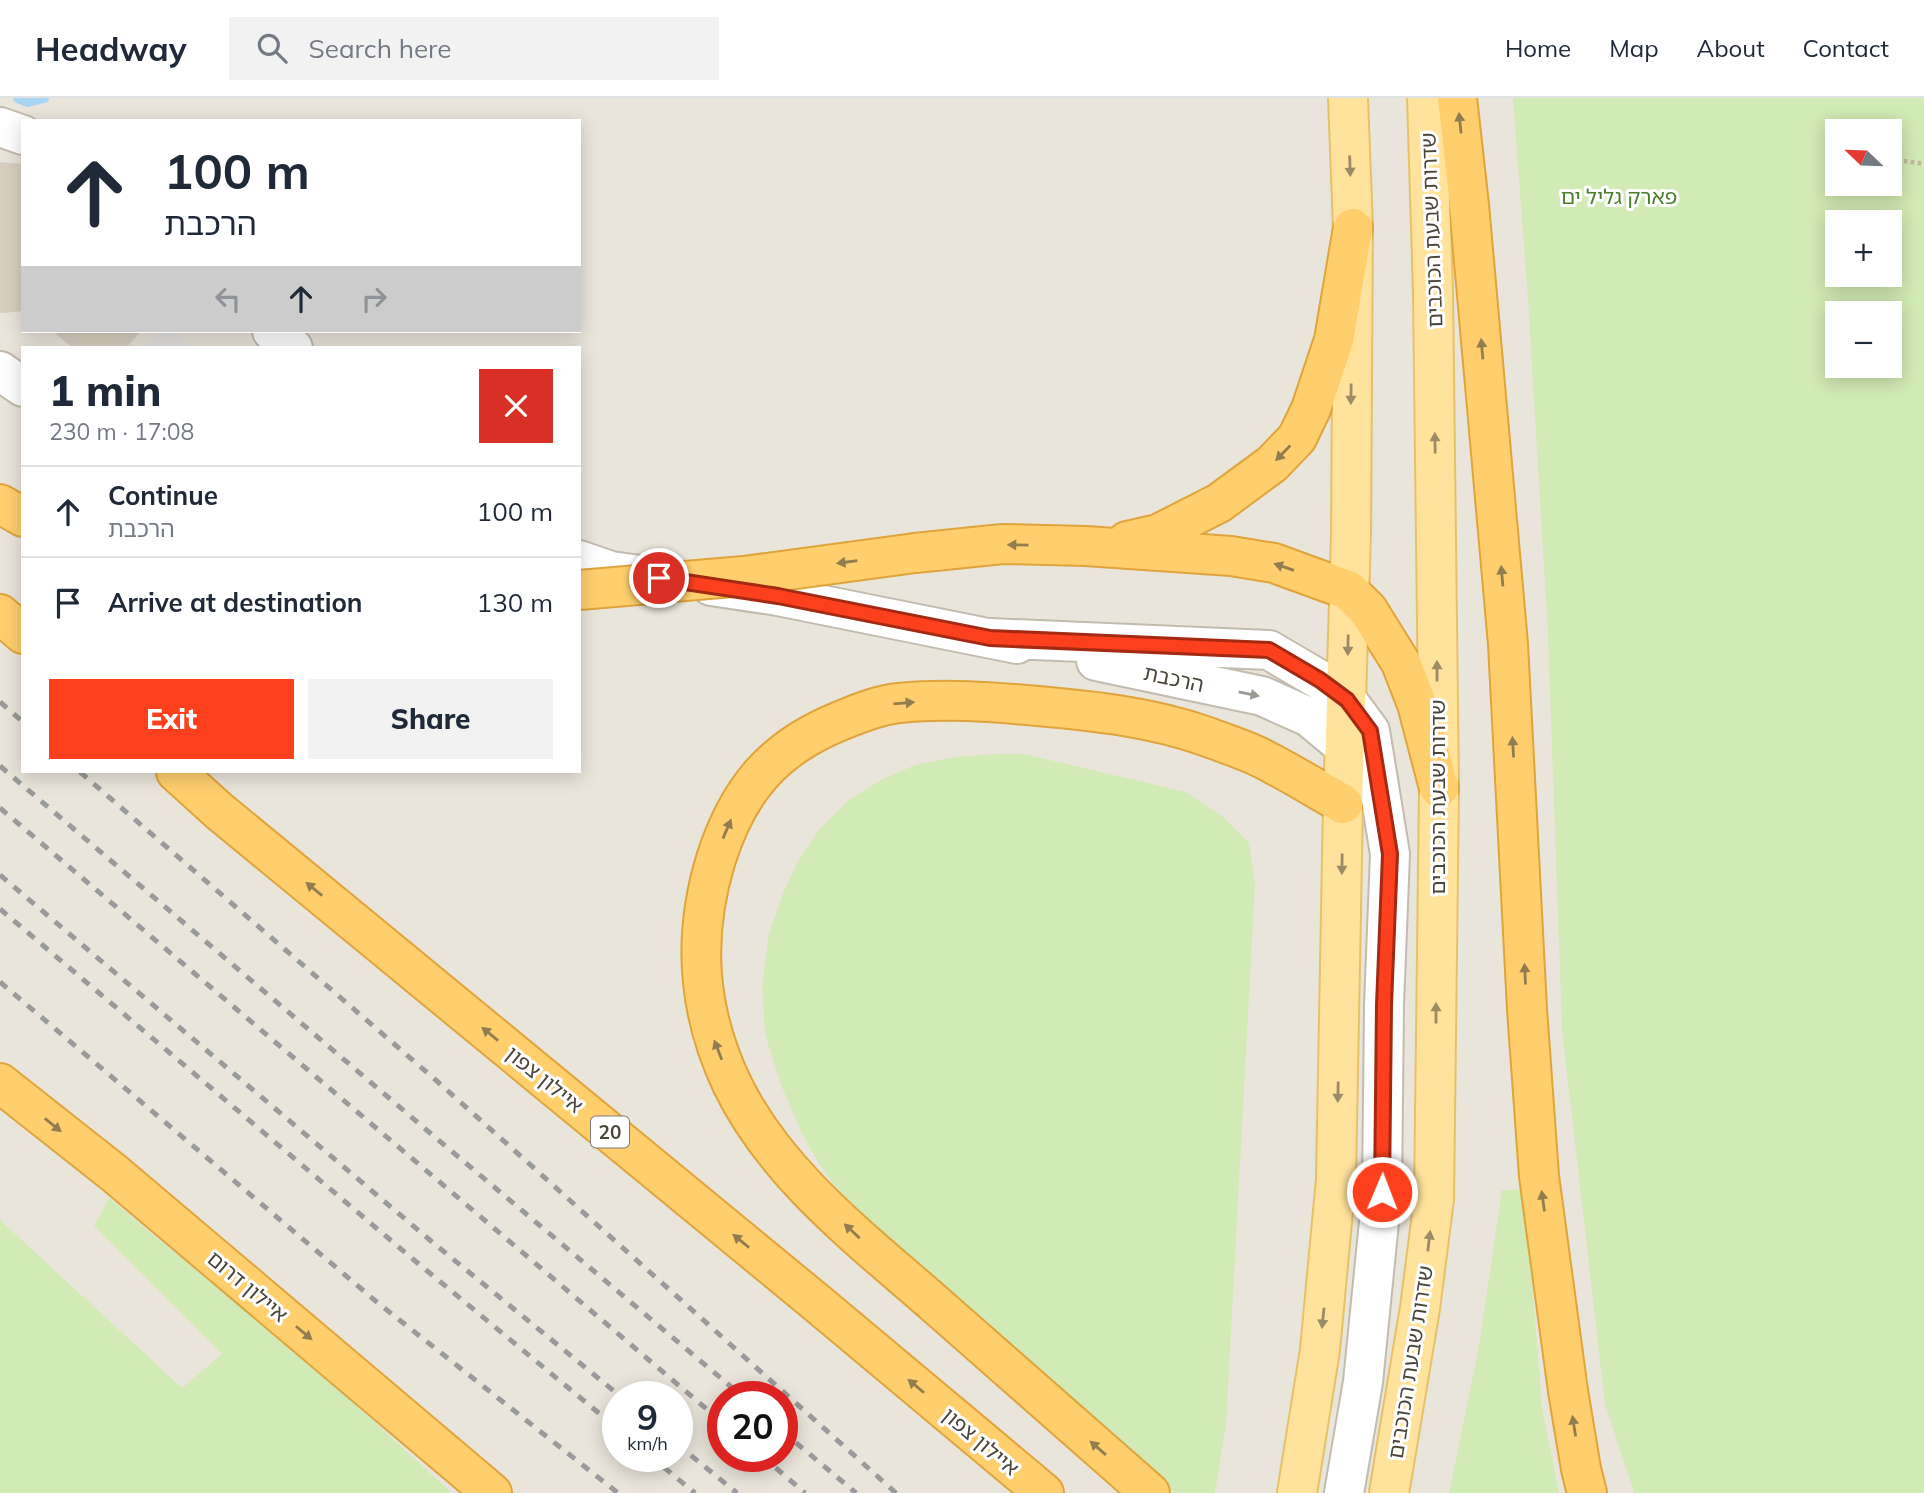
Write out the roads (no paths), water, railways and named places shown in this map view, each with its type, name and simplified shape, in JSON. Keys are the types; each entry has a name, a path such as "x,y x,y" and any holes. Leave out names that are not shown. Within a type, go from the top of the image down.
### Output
{"highway":[{"path":"1457,98 1508,644 1527,1009 1539,1176 1568,1391 1587,1493"},
{"path":"1086,546 1131,541 1158,534 1195,516 1219,503 1272,464 1297,438 1311,409 1334,340 1353,228"},
{"path":"0,504 21,515"},
{"path":"581,590 744,576 1003,544 1086,546 1231,556 1274,564 1348,590 1368,610 1401,663 1418,704 1438,788"},
{"path":"0,614 21,632"},
{"path":"1150,1493 855,1234 785,1164 754,1122 734,1087 708,1021 701,977 701,926 709,883 736,808 759,775 786,750 821,729 861,712 897,703 958,701 1022,704 1094,711 1151,722 1201,735 1255,756 1343,804"},
{"name":"איילון צפון","path":"177,773 219,811 1044,1493"},
{"name":"איילון דרום","path":"0,1083 135,1191 492,1493"}],"main road":[{"path":"1297,1493 1320,1350 1336,1180 1351,534 1353,228 1348,98"},
{"name":"שדרות שבעת הכוכבים","path":"1389,1493 1420,1308 1434,1199 1438,788 1433,292 1427,98"}],"lane":[{"path":"0,127 21,134"},
{"path":"274,333 291,346"},
{"path":"0,372 21,386"},
{"name":"הרכבת","path":"581,560 611,571 778,596 1262,696 1309,717 1345,747"},
{"name":"הרכבת","path":"990,638 1269,650 1320,680 1347,700"},
{"name":"שדרות שבעת הכוכבים","path":"1344,1493 1363,1382 1382,1192 1384,1005 1390,854 1370,731 1347,700"},
{"name":"שדרות שבעת הכוכבים","path":"1345,747 1363,768 1375,792 1390,854"}],"waterway":[{"path":"18,98 28,102 44,98"}],"railway":[{"path":"0,702 21,720"},
{"path":"0,766 724,1381"},
{"path":"81,773 438,1082 896,1493"},
{"path":"0,808 707,1409"},
{"path":"0,875 431,1241 602,1381"},
{"path":"0,909 602,1416"},
{"path":"0,982 378,1303 618,1493"},
{"path":"798,1444 856,1493"},
{"path":"693,1457 737,1493"},
{"path":"669,1472 695,1493"},
{"path":"781,1472 805,1493"}],"park label":[{"name":"פארק גליל ים","path":"1619,196"}]}
